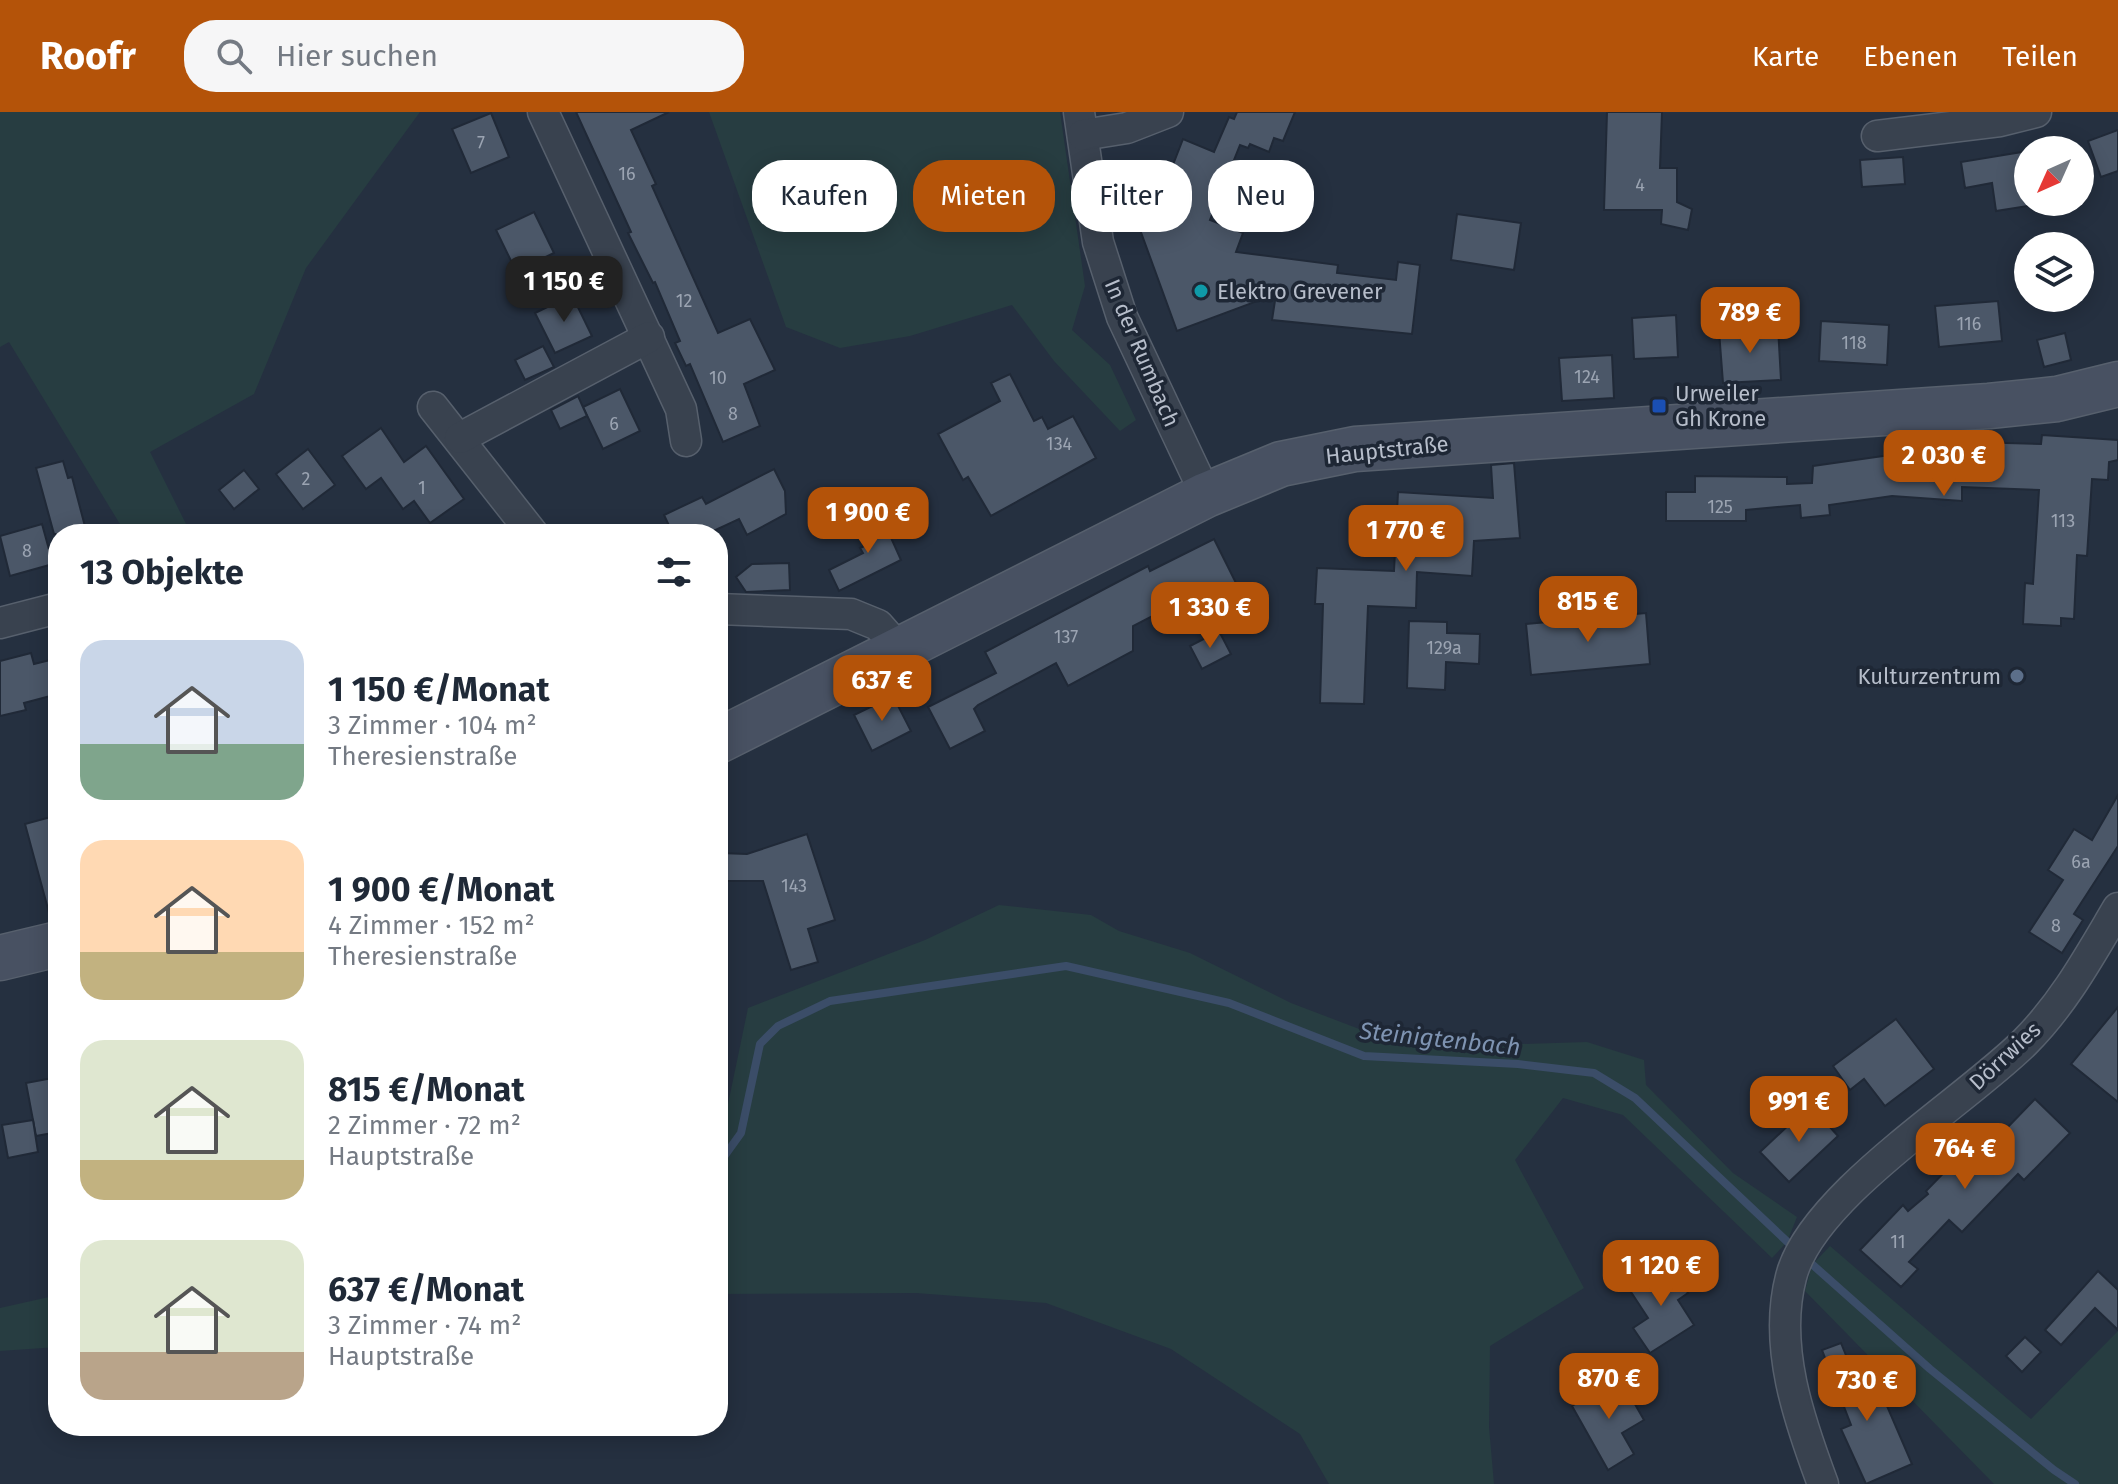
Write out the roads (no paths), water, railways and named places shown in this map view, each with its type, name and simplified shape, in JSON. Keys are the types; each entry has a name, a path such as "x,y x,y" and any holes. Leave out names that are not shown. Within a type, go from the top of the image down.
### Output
{"main road":[{"name":"Hauptstraße","path":"728,736 1206,495 1281,464 1355,449 1989,406 2057,399 2118,384"},
{"path":"0,958 48,946"}],"street":[{"path":"543,112 681,409 686,441"},
{"path":"1081,123 1127,128 1168,112"},
{"path":"1877,136 2000,121 2036,112"},
{"name":"In der Rumbach","path":"1081,123 1098,242 1122,317 1206,495"},
{"path":"460,438 649,337"},
{"path":"433,407 525,524"},
{"path":"728,610 864,617 878,625 900,650"},
{"path":"0,623 48,611"},
{"name":"Dörrwies","path":"1823,1484 1800,1422 1788,1365 1786,1303 1802,1250 1871,1172 2026,1041 2060,1003 2118,908"}],"waterway":[{"name":"Steinigtenbach","path":"728,1151 741,1133 760,1044 778,1026 830,1001 1066,966 1229,1003 1364,1056 1518,1064 1594,1073 1635,1098 1795,1249"},
{"name":"Steinigtenbach","path":"1805,1258 1930,1369 2075,1484"}],"place":[{"name":"Elektro Grevener","path":"1201,291"},
{"name":"Urweiler Gh Krone","path":"1659,406"},
{"name":"Kulturzentrum","path":"2017,676"}]}
